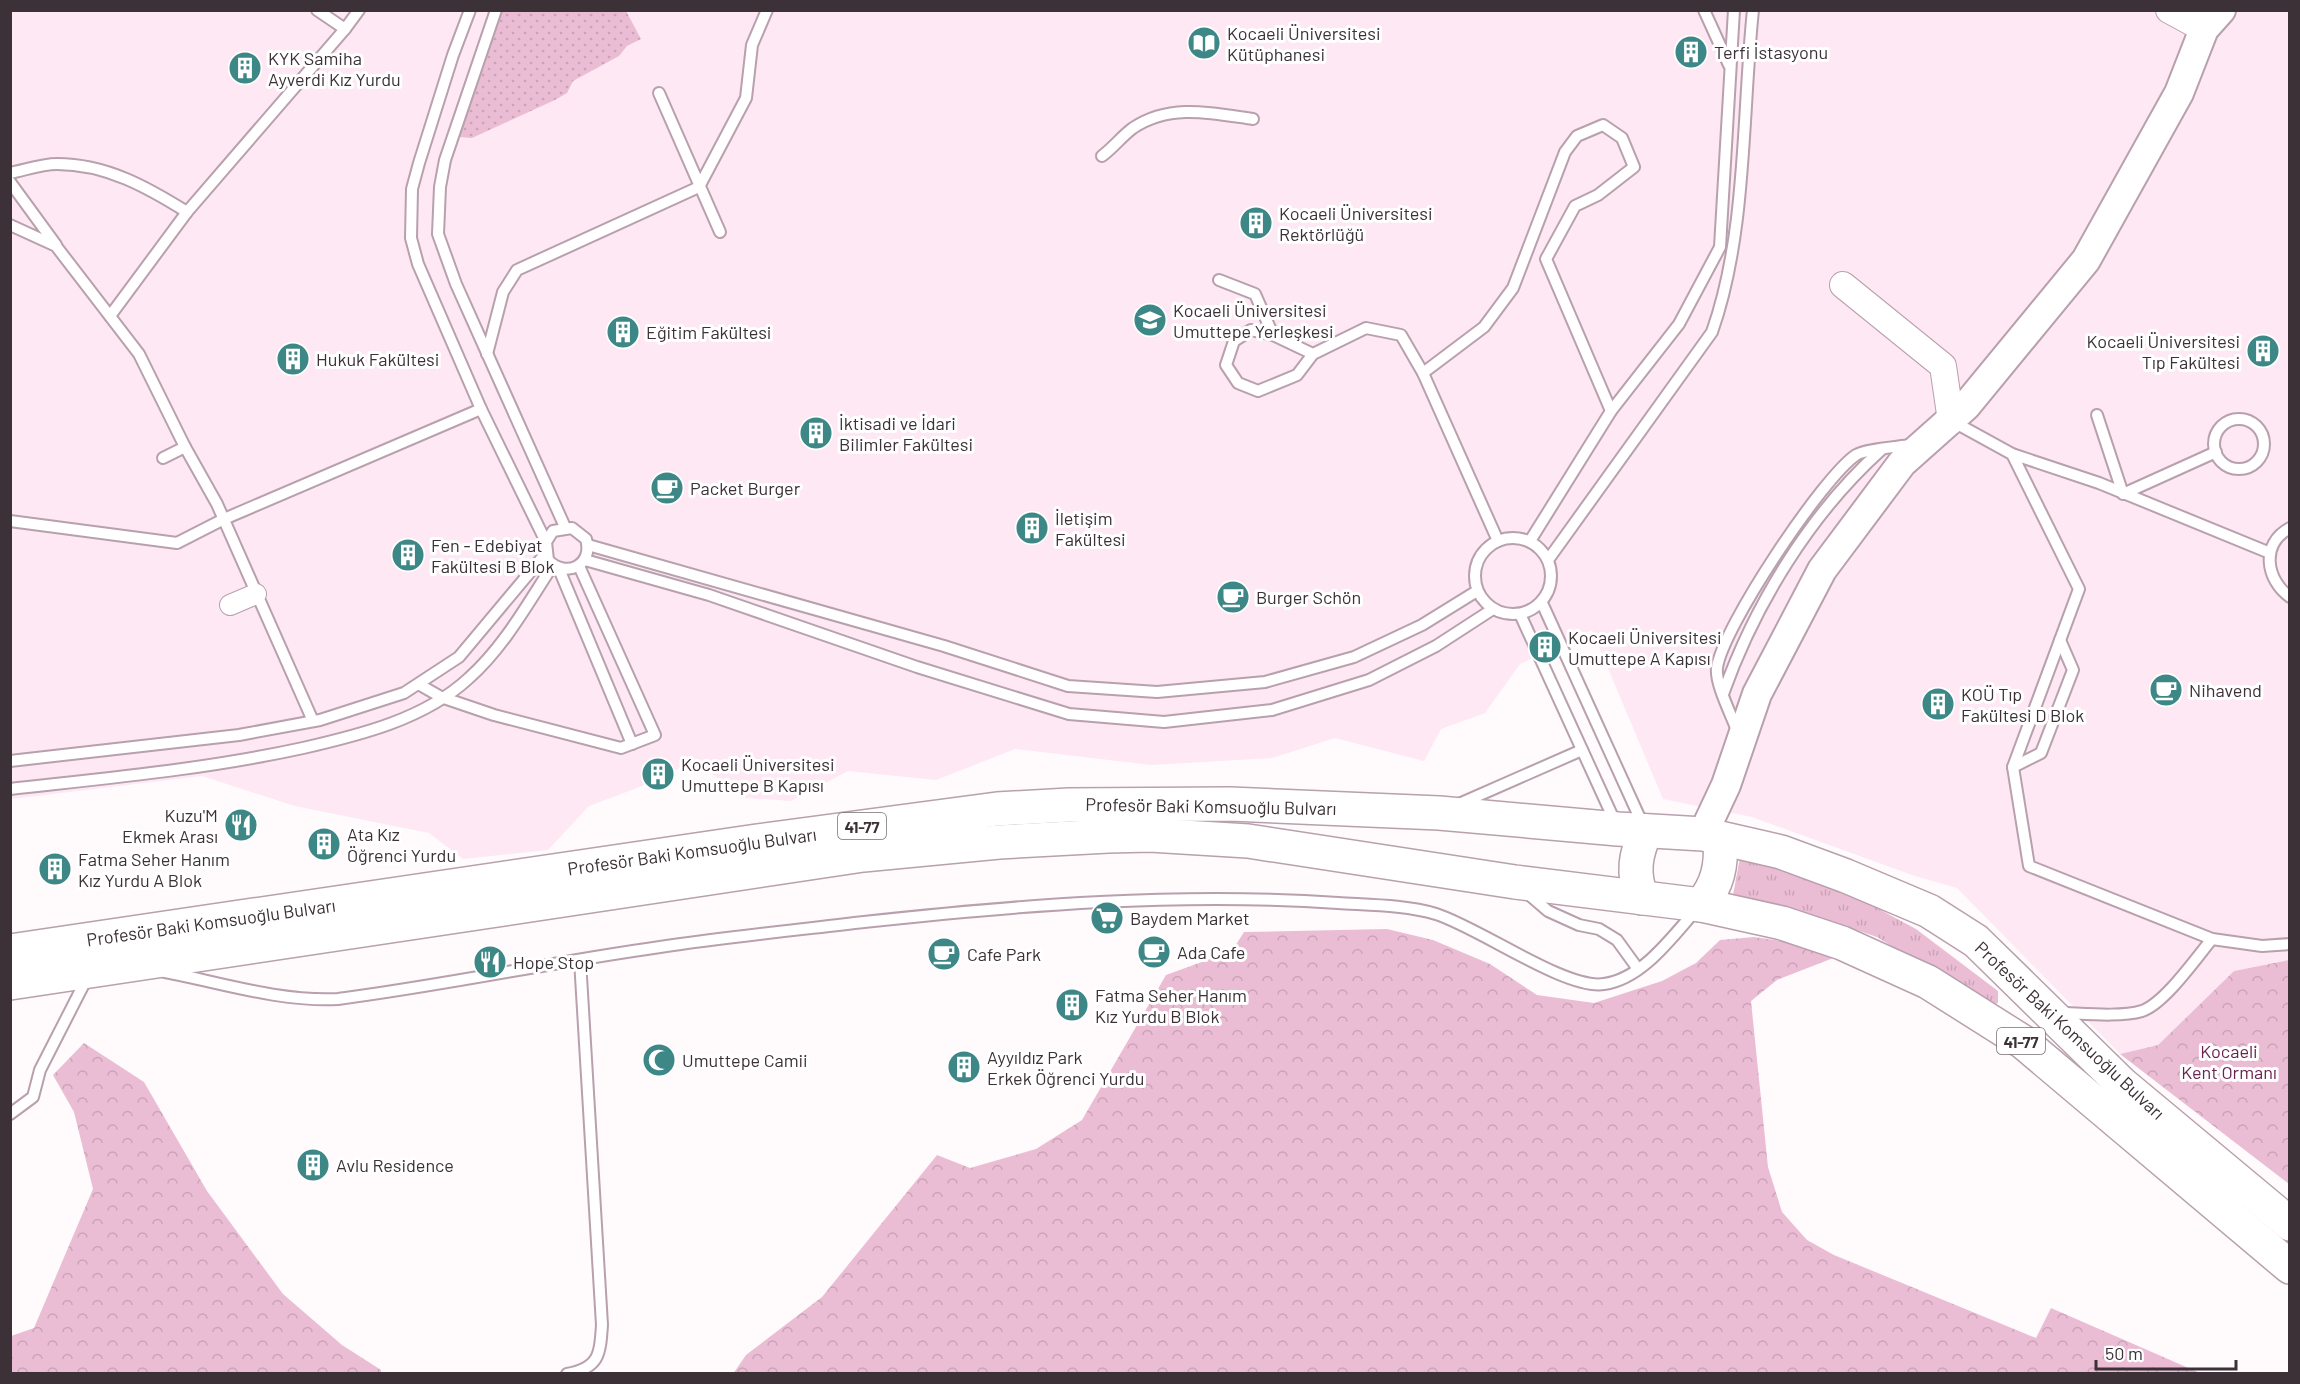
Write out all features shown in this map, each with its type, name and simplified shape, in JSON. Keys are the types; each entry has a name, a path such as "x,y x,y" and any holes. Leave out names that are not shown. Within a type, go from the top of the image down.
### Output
{"highway":[{"name":"Profesör Baki Komsuoğlu Bulvarı","path":"10,951 726,846 997,809 1079,804 1230,804 1439,813 1712,836 1781,852 1846,876 1929,912 1976,941 2122,1084 2289,1224"},
{"path":"1632,830 1636,859 1635,872 1642,898"},
{"name":"Profesör Baki Komsuoğlu Bulvarı","path":"10,983 863,855 999,842 1150,836 1248,842 1515,882 1701,905 1782,923 1822,936 1928,982 2024,1042 2289,1267"},
{"path":"1701,905 1712,892 1719,876 1722,856 1712,836"}],"main road":[{"path":"1712,836 1726,785 1757,694 1822,570 1902,463 1951,421 2086,260 2179,93 2213,20"}],"street":[{"path":"2169,10 2213,20"},
{"path":"1843,285 1943,366 1951,421"},
{"path":"230,605 256,594"}],"lane":[{"path":"317,10 345,29"},
{"path":"110,316 187,212 359,10"},
{"path":"471,10 453,55 419,163 410,211 411,238 418,264 481,409 556,567 632,744"},
{"path":"496,10 445,160 438,218 444,252 565,527"},
{"path":"487,354 503,292 517,270 699,187 746,98 752,45 767,10"},
{"path":"1704,10 1731,68"},
{"path":"1530,541 1611,411 1679,324 1720,247 1734,10"},
{"path":"1548,560 1712,332 1725,297 1735,236 1753,10"},
{"path":"659,93 720,232"},
{"path":"1102,156 1134,127 1155,116 1199,111 1253,119"},
{"path":"1423,373 1484,327 1513,288 1565,152 1577,136 1603,125 1622,138 1634,167 1598,195 1575,206 1546,259 1611,411"},
{"path":"10,172 57,164 115,173 149,188 187,212"},
{"path":"10,182 149,371 185,447 224,519 313,721"},
{"path":"10,225 56,246"},
{"path":"1219,280 1255,294 1273,335"},
{"path":"1313,354 1273,335 1251,330 1234,341 1226,365 1238,383 1258,391 1297,375 1313,354 1366,328 1401,335 1423,373 1498,541"},
{"path":"10,521 177,543 224,519 481,409"},
{"path":"2097,415 2123,494"},
{"path":"2234,419 2250,421 2262,433 2264,449 2256,463 2249,467 2233,468 2225,465 2216,452 2216,435 2220,428 2234,419"},
{"path":"1951,421 2012,454 2123,494 2270,553"},
{"path":"1741,741 1723,694 1717,670 1723,644 1754,588 1825,487 1857,453 1925,443"},
{"path":"162,458 185,447"},
{"path":"1723,694 1739,650 1773,586 1855,473 1881,450"},
{"path":"2123,494 2216,452"},
{"path":"2012,454 2079,589 2013,767 2029,866 2212,939 2262,946 2289,944"},
{"path":"10,761 239,735 313,721 404,693 420,685 459,657 546,548 553,531 565,527 582,534 588,545 944,646 1068,686 1157,692 1265,682 1354,657 1422,625 1477,591"},
{"path":"2289,528 2275,541 2270,553 2272,578 2279,589 2289,597"},
{"path":"1517,537 1530,541 1548,560 1551,584 1542,603 1520,614 1504,614 1493,609 1477,591 1474,578 1476,565 1482,553 1498,541 1517,537"},
{"path":"556,567 570,570 582,563 588,545"},
{"path":"420,685 441,697 494,715 621,748 655,735 582,563"},
{"path":"582,563 709,596 917,667 1069,714 1164,722 1272,710 1369,680 1436,646 1493,609"},
{"path":"10,789 236,762 362,734 422,710 469,679 510,631 556,567"},
{"path":"1542,603 1632,830"},
{"path":"1520,614 1582,750 1632,830"},
{"path":"2013,767 2041,753 2073,670 2060,640"},
{"path":"1439,813 1582,750"},
{"path":"1515,882 1548,911 1579,925 1599,928 1617,940 1638,969"},
{"path":"129,965 309,1001 366,996 580,960 766,933 1047,904 1172,899 1287,899 1434,913 1479,932 1570,980 1588,985 1620,980 1638,969 1701,905"},
{"path":"2067,1013 2142,1011 2172,989 2212,939"},
{"path":"567,1374 583,1371 596,1361 601,1346 602,1325 580,960"},
{"path":"10,1114 33,1098 40,1070 91,971"}],"shaded area":[{"name":"Kocaeli Üniversitesi Umuttepe Yerleşkesi","path":"10,11 2289,11 2289,960 2234,971 2158,1045 2120,1054 1957,888 1915,876 1752,817 1663,799 1592,630 1520,664 1485,713 1441,729 1424,761 1335,738 1272,758 1151,765 1015,749 936,780 848,771 791,801 745,798 695,761 637,788 589,806 548,850 463,859 429,833 295,806 202,776 11,799"}],"green space":[{"path":"502,11 626,11 641,39 627,46 619,56 573,81 567,93 555,100 472,138 459,137"},
{"path":"1741,852 1838,887 1916,929 1998,991 1998,1003 1989,1006 1981,1002 1877,937 1815,916 1733,895"},
{"path":"1387,929 1433,940 1490,964 1537,995 1594,1003 1662,981 1696,963 1720,940 1754,937 1822,947 1841,955 1777,980 1751,1001 1768,1167 1782,1212 1807,1240 1834,1255 2036,1338 2051,1308 2200,1373 733,1374 746,1355 822,1297 937,1155 970,1168 1036,1149 1082,1120 1166,975 1232,951 1244,932"},
{"name":"Kocaeli Kent Ormanı","path":"2290,960 2289,1184 2120,1054 2158,1045 2234,971"},
{"path":"84,1043 144,1082 207,1191 283,1294 342,1345 381,1370 381,1373 11,1373 11,1336 34,1328 93,1189 74,1112 53,1075"}],"place":[{"name":"Kocaeli Üniversitesi Kütüphanesi","path":"1204,43"},
{"name":"Terfi İstasyonu","path":"1691,52"},
{"name":"KYK Samiha Ayverdi Kız Yurdu","path":"245,68"},
{"name":"Kocaeli Üniversitesi Rektörlüğü","path":"1256,223"},
{"name":"Kocaeli Üniversitesi Umuttepe Yerleşkesi","path":"1150,320"},
{"name":"Eğitim Fakültesi","path":"623,332"},
{"name":"Kocaeli Üniversitesi Tıp Fakültesi","path":"2263,351"},
{"name":"Hukuk Fakültesi","path":"293,359"},
{"name":"İktisadi ve İdari Bilimler Fakültesi","path":"816,433"},
{"name":"Packet Burger","path":"667,488"},
{"name":"İletişim Fakültesi","path":"1032,528"},
{"name":"Fen - Edebiyat Fakültesi B Blok","path":"408,555"},
{"name":"Burger Schön","path":"1233,597"},
{"name":"Kocaeli Üniversitesi Umuttepe A Kapısı","path":"1545,647"},
{"name":"Nihavend","path":"2166,690"},
{"name":"KOÜ Tıp Fakültesi D Blok","path":"1938,704"},
{"name":"Kocaeli Üniversitesi Umuttepe B Kapısı","path":"658,774"},
{"name":"Kuzu'M Ekmek Arası","path":"241,825"},
{"name":"Ata Kız Öğrenci Yurdu","path":"324,844"},
{"name":"Fatma Seher Hanım Kız Yurdu A Blok","path":"55,869"},
{"name":"Baydem Market","path":"1107,918"},
{"name":"Ada Cafe","path":"1154,952"},
{"name":"Cafe Park","path":"944,954"},
{"name":"Hope Stop","path":"490,962"},
{"name":"Fatma Seher Hanım Kız Yurdu B Blok","path":"1072,1005"},
{"name":"Umuttepe Camii","path":"659,1060"},
{"name":"Ayyıldız Park Erkek Öğrenci Yurdu","path":"964,1067"},
{"name":"Avlu Residence","path":"313,1165"}]}
